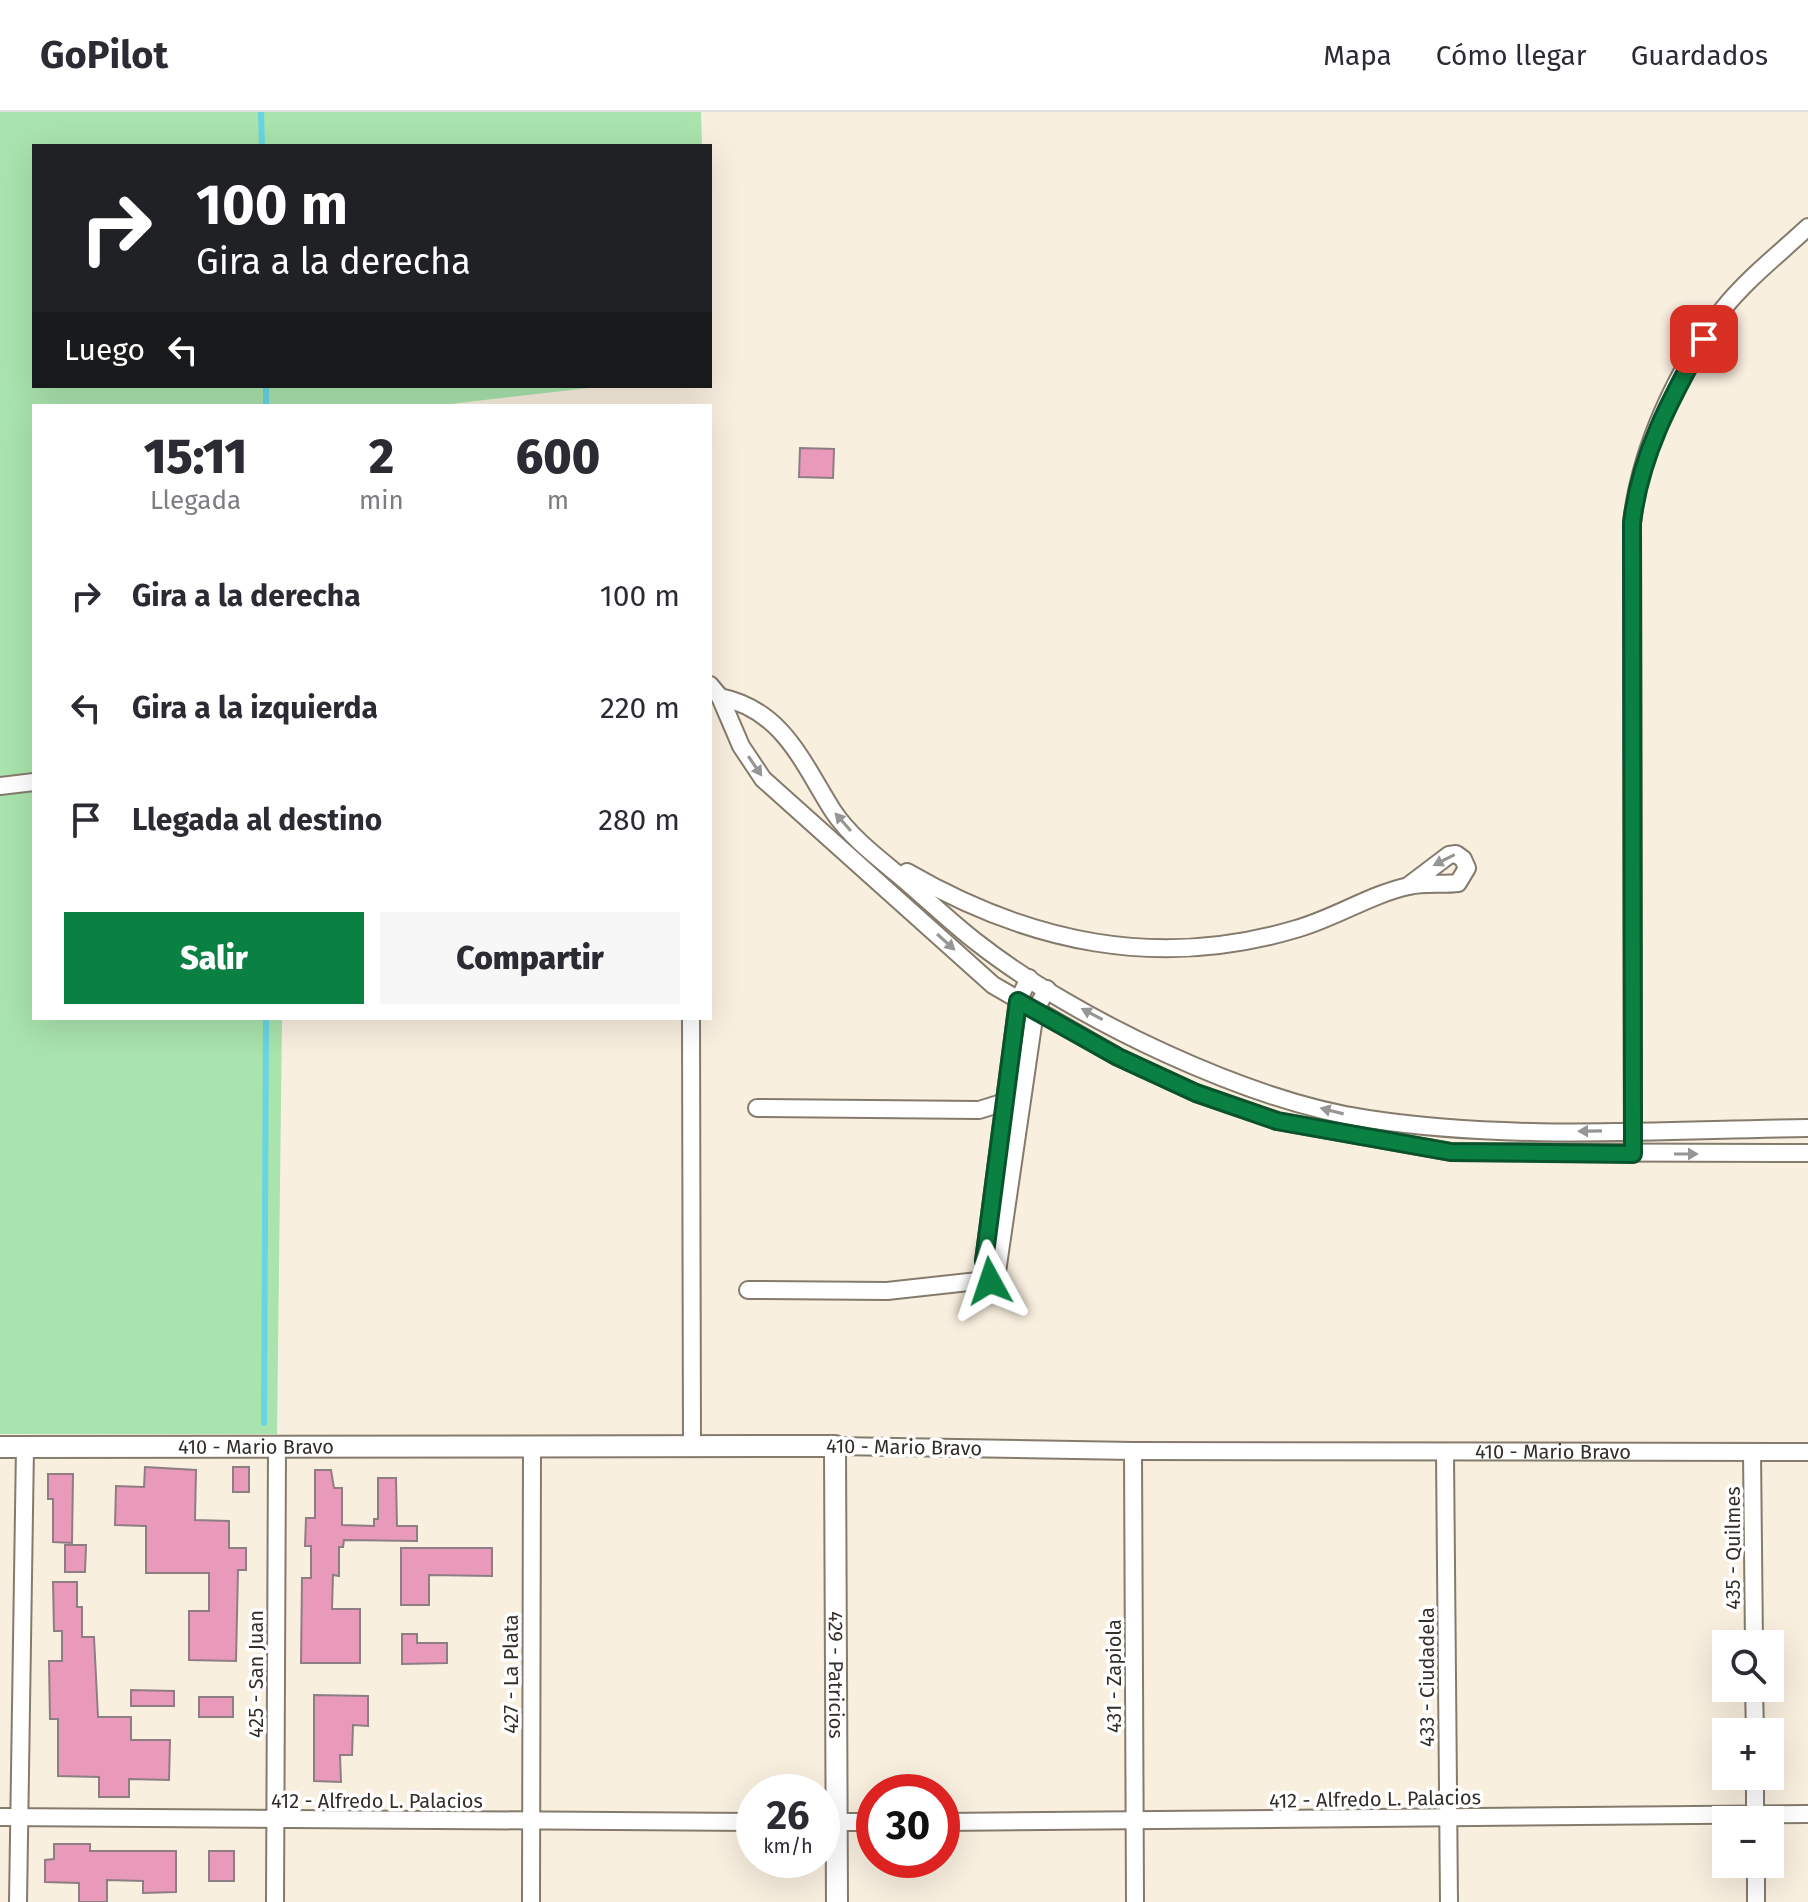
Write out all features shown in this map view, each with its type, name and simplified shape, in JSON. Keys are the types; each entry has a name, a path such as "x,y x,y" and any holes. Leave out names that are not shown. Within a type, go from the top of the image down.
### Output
{"street":[{"path":"1633,1154 1632,523 1636,489 1669,401 1704,339 1748,281 1808,227"},
{"path":"713,688 741,746 763,779 979,944 1029,978 1208,1072 1287,1099 1364,1119 1500,1132 1808,1128"},
{"path":"713,688 765,715 786,734 858,852 993,985 1118,1057 1196,1093 1277,1121 1451,1152 1808,1153"},
{"path":"0,786 32,782"},
{"path":"858,852 996,918 1042,932 1141,949 1193,949 1252,942 1301,928 1408,886"},
{"path":"990,1281 984,1261 1018,1001 1029,978"},
{"path":"748,1290 887,1291 996,1279 1035,1011 1047,989"},
{"path":"691,1020 692,1446"},
{"path":"757,1108 979,1110 1005,1102 1022,1105"},
{"name":"410 - Mario Bravo","path":"0,1447 835,1446 1445,1453 1808,1452"},
{"name":"429 - Patricios","path":"830,1774 835,1446"},
{"path":"18,1902 25,1447"},
{"name":"425 - San Juan","path":"275,1902 277,1447"},
{"name":"427 - La Plata","path":"531,1902 532,1447"},
{"name":"431 - Zapiola","path":"1133,1451 1135,1902"},
{"name":"435 - Quilmes","path":"1752,1452 1754,1630"},
{"name":"433 - Ciudadela","path":"1445,1453 1449,1902"},
{"name":"412 - Alfredo L. Palacios","path":"1784,1815 1808,1814"},
{"name":"412 - Alfredo L. Palacios","path":"0,1817 736,1822"},
{"name":"412 - Alfredo L. Palacios","path":"960,1822 1712,1817"},
{"name":"429 - Patricios","path":"835,1878 837,1902"},
{"path":"1756,1878 1756,1902"}],"green space":[{"path":"0,112 701,112 702,144 32,144 32,388 589,388 450,404 32,404 32,1020 282,1020 277,1434 0,1434"}],"building":[{"path":"800,448 834,449 833,478 799,477"},
{"path":"145,1467 196,1470 195,1520 229,1521 229,1548 246,1548 246,1570 238,1570 236,1661 189,1660 189,1611 209,1611 209,1573 146,1573 146,1526 115,1525 116,1486 144,1487"},
{"path":"233,1467 249,1467 249,1492 233,1492"},
{"path":"315,1470 331,1470 334,1488 342,1488 342,1525 374,1526 374,1519 378,1519 378,1478 396,1478 397,1526 417,1526 417,1541 344,1540 343,1547 339,1547 339,1576 333,1575 332,1609 360,1609 360,1663 301,1663 302,1578 311,1578 311,1546 305,1546 306,1518 315,1518"},
{"path":"48,1474 73,1474 72,1543 53,1542 53,1499 48,1499"},
{"path":"65,1545 86,1545 85,1572 65,1572"},
{"path":"401,1548 492,1548 492,1576 429,1575 429,1605 401,1605"},
{"path":"53,1582 77,1582 77,1607 82,1607 82,1637 94,1637 98,1717 131,1717 131,1740 170,1740 169,1780 129,1779 129,1797 99,1797 99,1777 58,1776 58,1719 50,1719 49,1661 62,1661 62,1631 54,1631"},
{"path":"402,1634 417,1634 417,1643 447,1643 447,1663 402,1664"},
{"path":"131,1690 174,1691 174,1706 131,1706"},
{"path":"314,1695 368,1696 368,1726 353,1725 352,1755 340,1755 341,1782 314,1781"},
{"path":"199,1697 233,1697 233,1717 199,1717"},
{"path":"54,1844 90,1844 90,1851 176,1851 176,1892 143,1893 143,1881 107,1880 107,1902 79,1902 79,1883 45,1882 45,1860 54,1859"},
{"path":"209,1851 234,1851 234,1881 209,1881"}],"waterway":[{"path":"261,112 262,144"},
{"path":"266,388 266,404"},
{"path":"264,1423 266,1020"}],"route":[{"path":"990,1281 984,1261 1018,1001 1118,1057 1196,1093 1277,1121 1451,1152 1633,1154 1632,523 1636,489 1648,449 1669,401 1704,339"}]}
